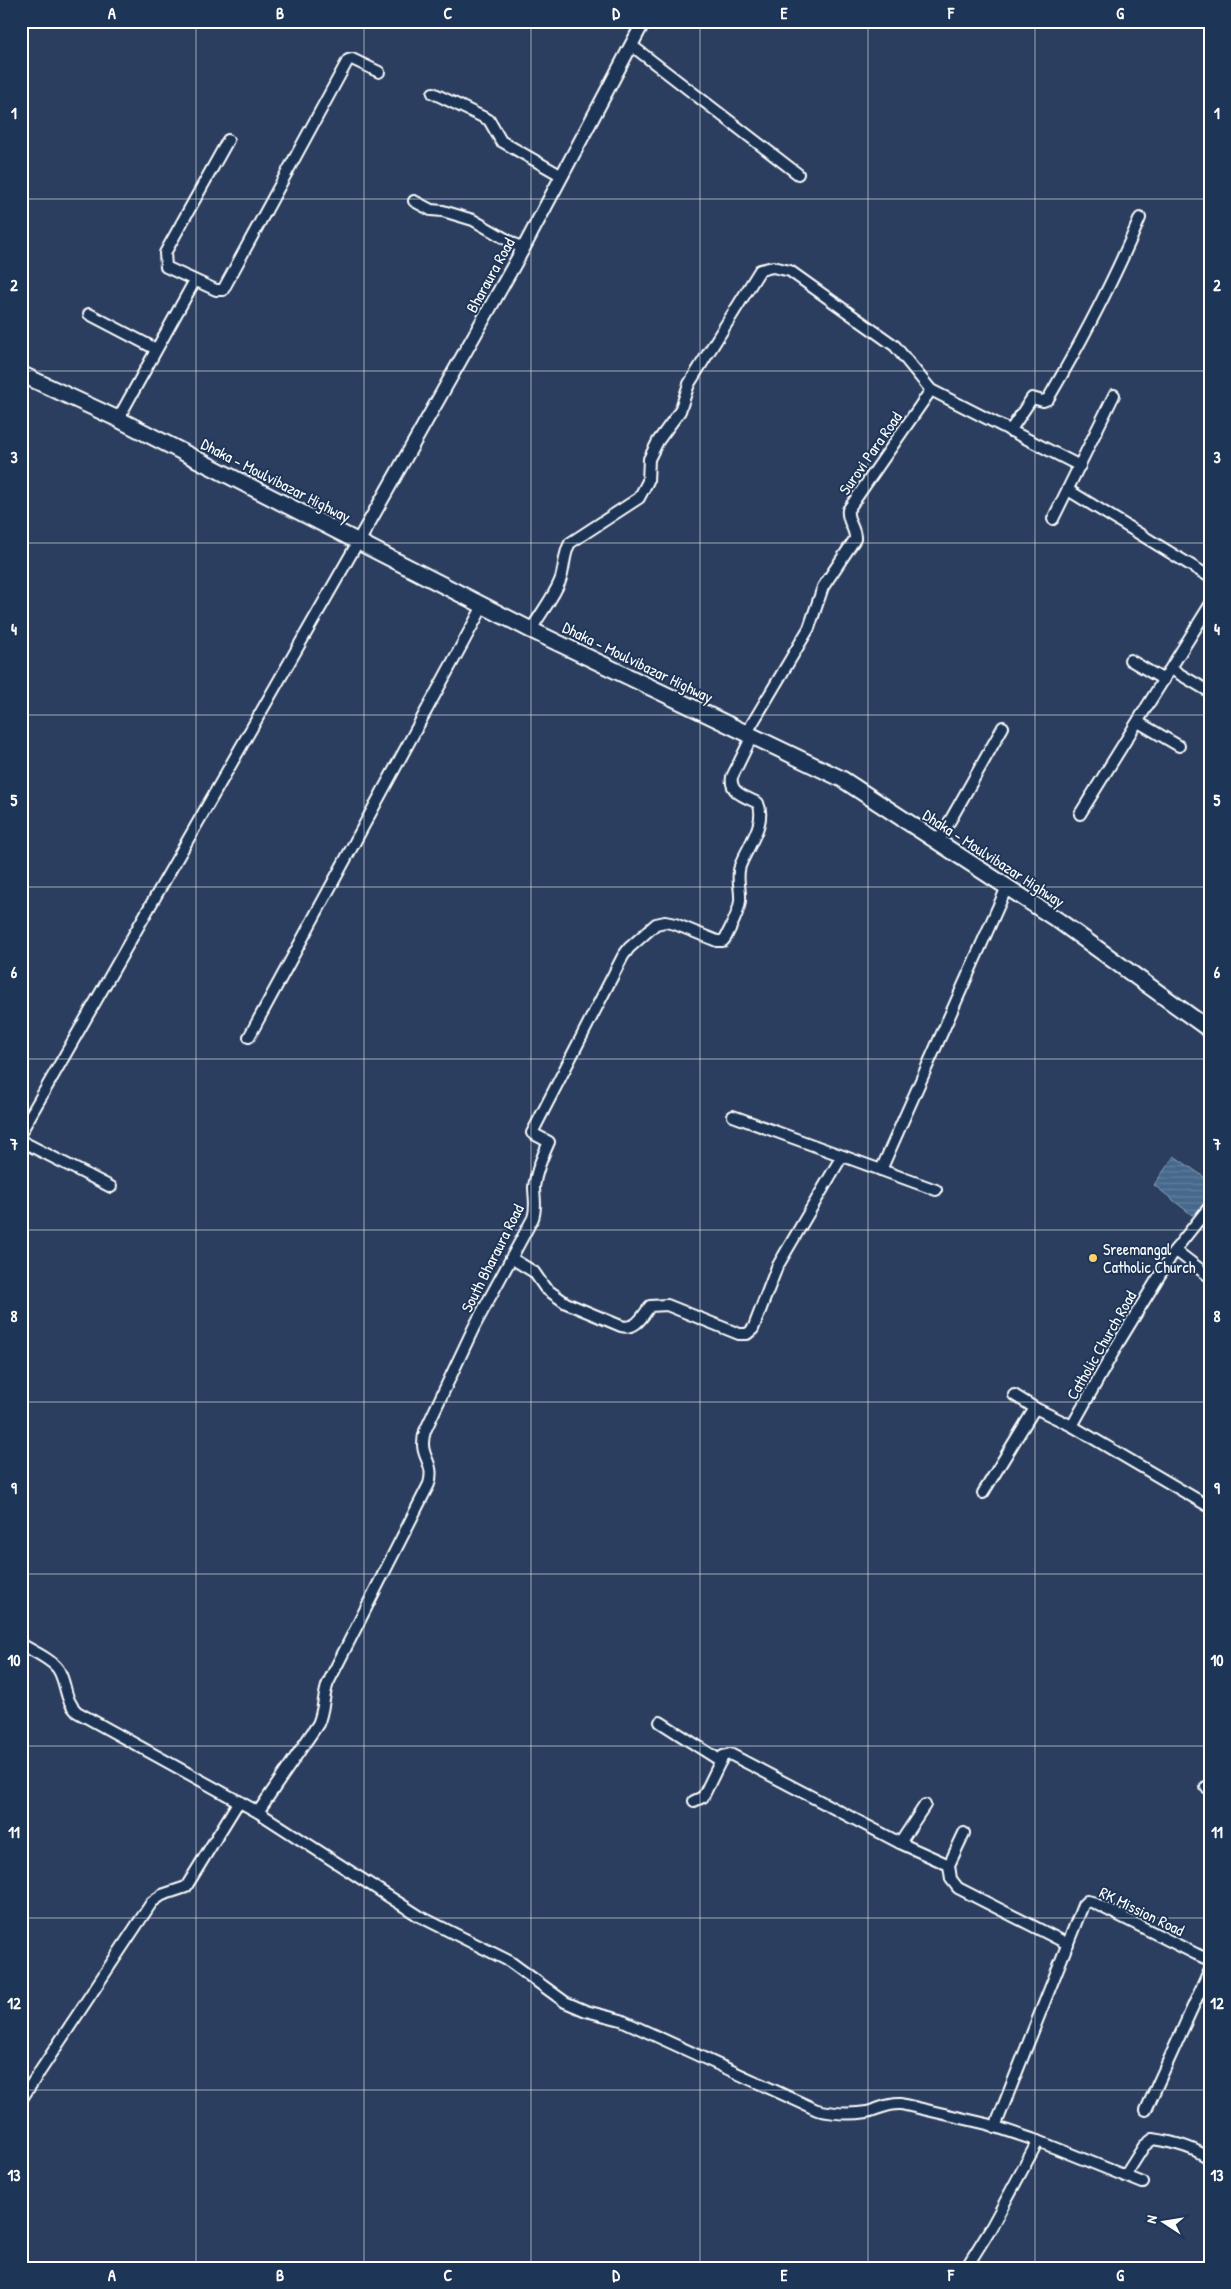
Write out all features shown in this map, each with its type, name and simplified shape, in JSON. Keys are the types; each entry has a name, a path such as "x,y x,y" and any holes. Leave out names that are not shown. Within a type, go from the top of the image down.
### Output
{"highway":[{"name":"Dhaka - Moulvibazar Highway","path":"21,374 118,419 531,630 842,779 1059,922 1210,1030"}],"main road":[{"name":"Bharaura Road","path":"358,542 523,249 644,21"}],"street":[{"path":"631,44 798,174"},
{"path":"228,140 165,253 166,267 194,282 216,290 223,290 348,60 352,59 379,72"},
{"path":"433,94 489,120 502,141 562,176"},
{"path":"414,201 431,210 443,211 473,220 523,249"},
{"path":"1010,431 1032,398 1044,401 1048,399 1078,346 1140,218"},
{"path":"531,630 559,584 563,571 564,554 570,543 639,498 645,490 648,481 649,459 652,453 680,411 689,384 760,270 773,267 790,271 895,346 930,390 1080,466"},
{"path":"118,419 194,282"},
{"path":"89,314 156,349"},
{"name":"Surovi Para Road","path":"749,735 809,628 823,587 855,539 855,534 847,514 848,510 908,425 930,390"},
{"path":"1053,519 1114,395"},
{"path":"1068,490 1210,577"},
{"path":"21,1132 358,542"},
{"path":"1080,814 1210,604"},
{"path":"249,1037 483,606"},
{"path":"1130,660 1164,680"},
{"path":"1171,669 1210,692"},
{"path":"1138,722 1179,746"},
{"path":"938,842 1003,727"},
{"name":"South Bharaura Road","path":"258,1812 318,1724 322,1716 323,1695 328,1683 429,1484 432,1475 430,1466 422,1451 425,1431 474,1327 534,1218 536,1209 535,1180 541,1159 549,1142 532,1133 623,956 656,924 665,922 675,924 717,941 723,941 726,938 740,905 738,875 761,819 758,803 733,790 730,784 749,735"},
{"path":"881,1170 1007,887"},
{"path":"733,1116 936,1190"},
{"path":"21,1141 111,1187"},
{"path":"511,1258 534,1272 545,1288 566,1302 621,1326 628,1328 637,1324 650,1306 667,1305 739,1334 747,1334 753,1329 777,1266 842,1156"},
{"name":"Catholic Church Road","path":"1072,1426 1118,1342 1175,1250 1210,1206"},
{"path":"1175,1250 1210,1276"},
{"path":"1014,1395 1035,1408 1072,1426 1210,1507"},
{"path":"984,1493 1035,1408"},
{"path":"21,1644 57,1667 62,1677 69,1705 77,1712 258,1812 418,1916 509,1961 565,2002 586,2011 622,2020 817,2110 843,2115 869,2111 890,2104 901,2104 995,2127 1038,2141 1143,2183"},
{"path":"660,1722 720,1761"},
{"path":"694,1801 702,1797 723,1756 730,1754 900,1843 949,1865"},
{"path":"21,2100 152,1902 162,1895 186,1887 239,1802"},
{"path":"900,1843 925,1805"},
{"path":"964,1833 949,1865 950,1878 958,1888 1068,1944 995,2127"},
{"name":"RK Mission Road","path":"1068,1944 1083,1905 1087,1901 1208,1958"},
{"path":"1146,2110 1210,1969"},
{"path":"1125,2176 1144,2146 1153,2139 1170,2141 1200,2152 1210,2159"},
{"path":"966,2268 992,2226 1038,2141"}],"water":[{"path":"1174,1156 1210,1181 1210,1192 1205,1205 1192,1215 1154,1185"}],"place":[{"name":"Sreemangal Catholic Church","path":"1093,1258"}]}
